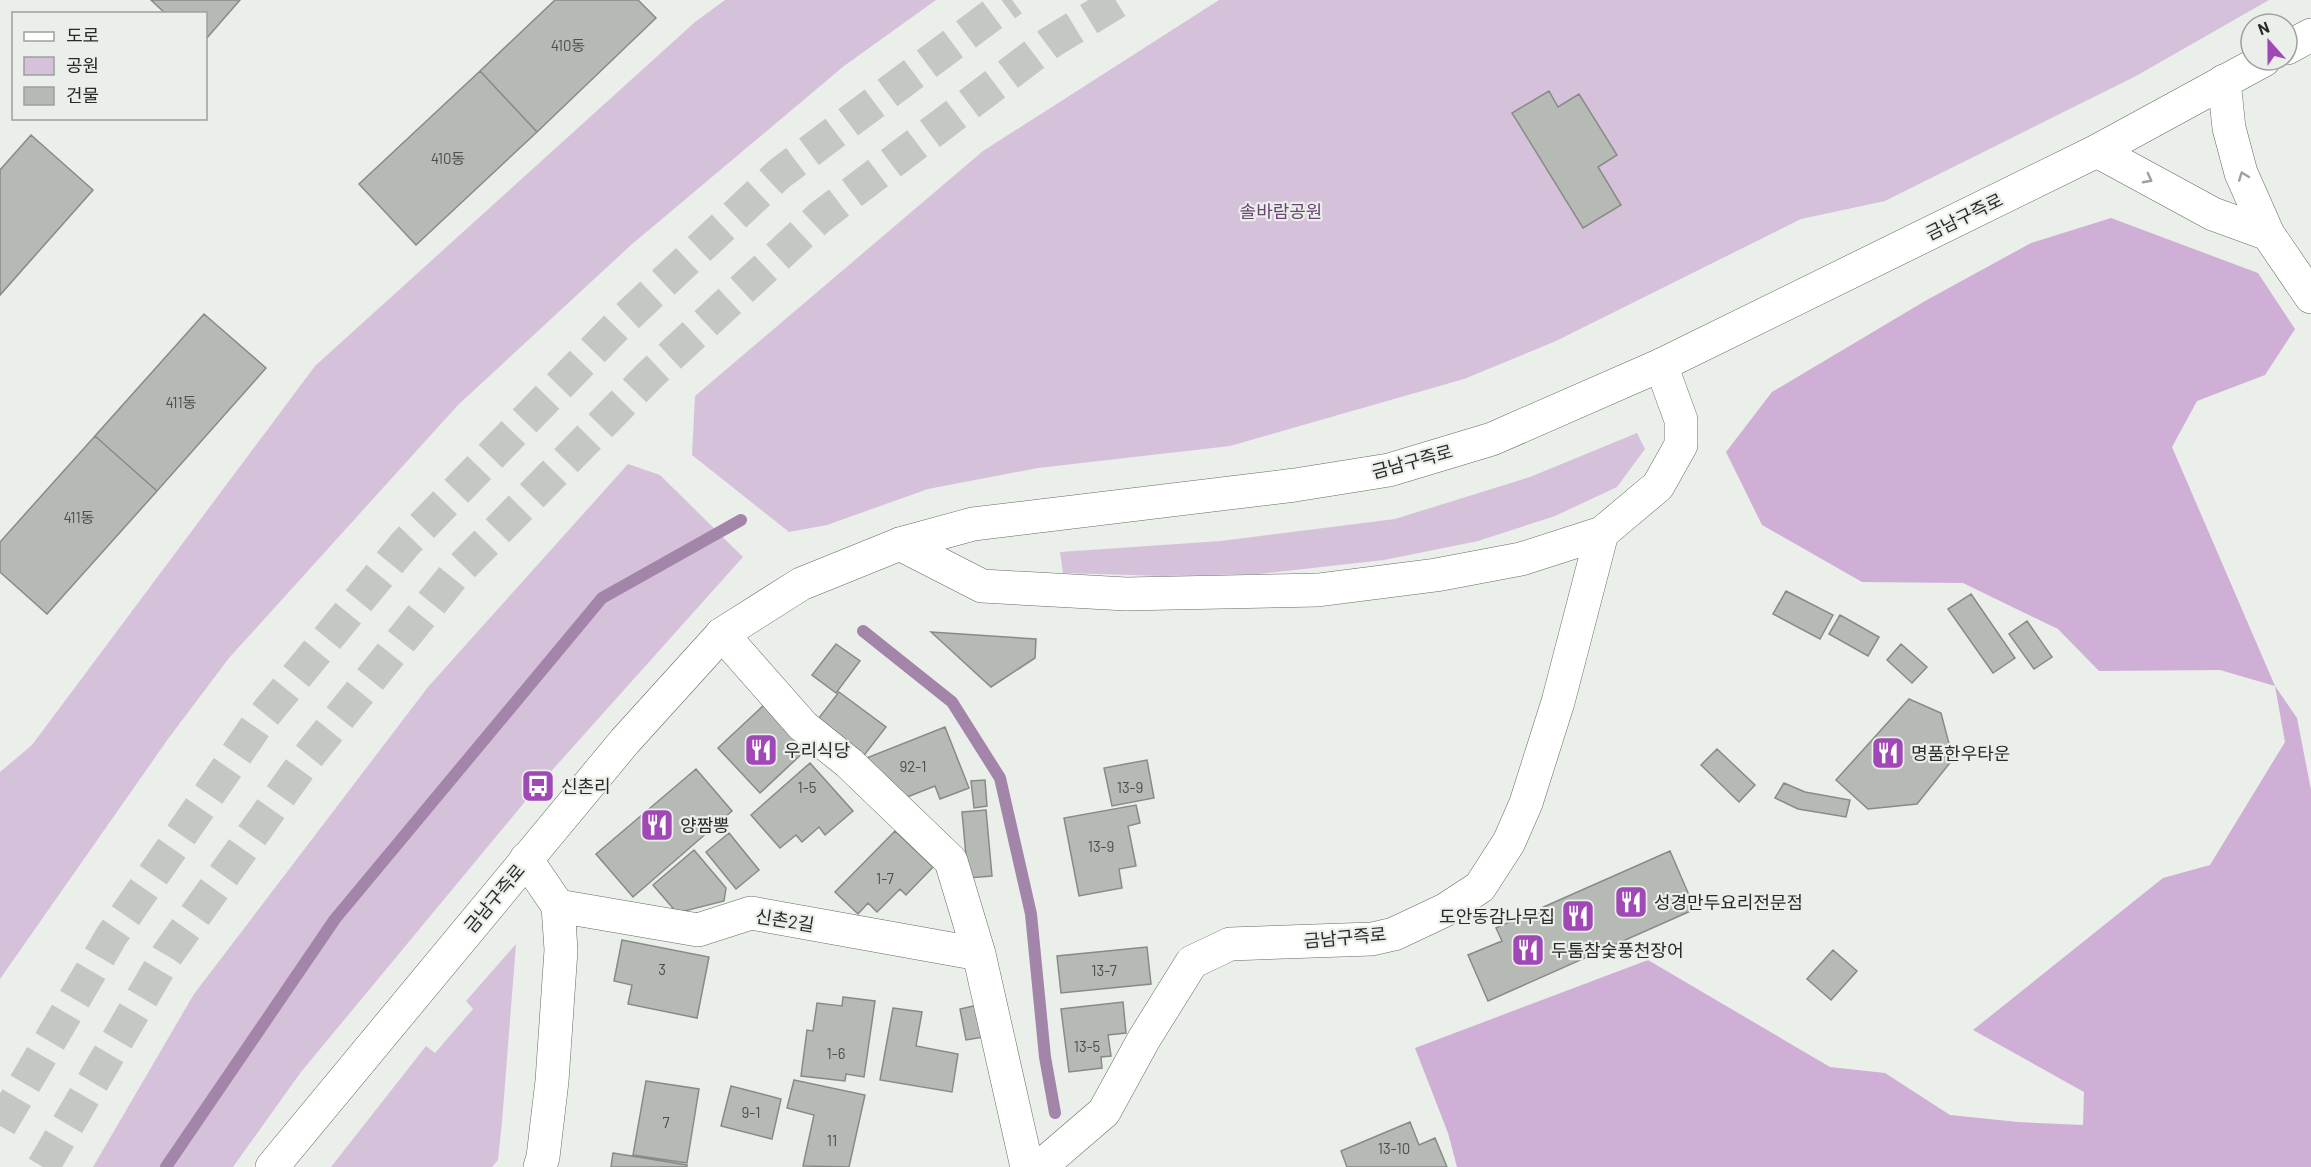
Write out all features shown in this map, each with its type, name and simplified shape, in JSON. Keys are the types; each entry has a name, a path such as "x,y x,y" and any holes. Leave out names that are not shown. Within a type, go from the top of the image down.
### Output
{"street":[{"name":"금남구즉로","path":"272,1167 526,859 626,741 722,634 801,584 900,544 973,524 1283,487 1389,470 1492,439 1661,365 2097,151 2241,72"},
{"path":"2224,81 2229,128 2241,173 2268,234 2311,297"},
{"path":"2097,151 2213,214 2268,234"},
{"path":"900,544 982,586 1137,594 1318,591 1436,575 1521,559 1602,533 1658,486 1681,445 1681,420 1661,365"},
{"name":"금남구즉로","path":"1040,1167 1104,1112 1144,1039 1192,962 1230,944 1372,939 1394,933 1445,910 1480,887 1509,842 1526,803 1558,702 1602,533"},
{"path":"722,634 803,726 849,763 951,861 979,954 1027,1167"},
{"path":"526,859 558,906 561,950 552,1081 540,1167"},
{"name":"신촌2길","path":"558,906 698,930 752,913 979,954"}],"green space":[{"path":"725,0 936,0 844,66 631,245 458,405 229,658 168,739 0,979 0,772 32,745 315,366 695,22"},
{"name":"솔바람공원","path":"1219,0 2269,0 2248,12 2239,12 2239,17 2136,76 1885,201 1801,219 1556,341 1464,379 1230,446 1038,468 928,489 827,525 789,532 692,455 695,396 983,151"},
{"path":"1637,433 1645,449 1617,487 1555,516 1478,541 1384,560 1258,574 1164,576 1063,573 1060,552 1221,541 1395,519 1530,477"},
{"path":"628,464 660,475 743,557 538,786 301,1072 233,1167 93,1167 194,994 428,687"},
{"path":"516,944 498,1160 492,1167 331,1167 426,1046 435,1053 473,1009 466,1001"}],"shaded area":[{"path":"2111,218 2258,273 2295,329 2265,375 2197,401 2172,447 2275,686 2220,670 2099,671 2058,629 1963,583 1862,582 1762,525 1726,452 1772,392 1925,301 2031,243"},
{"path":"2275,686 2297,718 2311,790 2311,1167 1457,1167 1448,1133 1415,1048 1648,960 1830,1067 1885,1073 1950,1115 2018,1122 2083,1125 2084,1092 1973,1030 2163,878 2210,865 2285,742"}],"building":[{"path":"151,0 240,0 207,38 207,12 164,12"},
{"path":"555,0 638,0 656,18 537,132 480,71"},
{"path":"480,71 537,132 416,245 359,184"},
{"path":"1549,91 1558,107 1579,94 1617,155 1598,167 1621,205 1583,228 1512,113"},
{"path":"31,135 93,190 0,295 0,170"},
{"path":"204,314 266,368 157,491 95,436"},
{"path":"95,436 157,491 47,614 0,572 0,542"},
{"path":"1786,591 1833,615 1820,639 1773,614"},
{"path":"1971,594 2015,658 1993,673 1948,609"},
{"path":"1840,615 1879,637 1868,656 1829,634"},
{"path":"2027,621 2052,657 2034,669 2009,634"},
{"path":"931,632 1036,639 1035,658 991,687"},
{"path":"836,644 860,661 836,693 812,675"},
{"path":"1901,644 1927,667 1912,683 1887,660"},
{"path":"839,692 886,727 862,758 815,723"},
{"path":"1909,699 1941,713 1953,759 1917,804 1868,809 1836,780"},
{"path":"764,705 806,750 760,793 718,748"},
{"path":"945,727 969,788 940,799 935,786 897,801 864,759"},
{"path":"1717,749 1755,785 1739,802 1701,765"},
{"path":"1147,760 1154,798 1112,806 1104,768"},
{"path":"810,763 853,811 825,835 819,827 802,842 796,835 780,848 751,815"},
{"path":"696,769 732,811 633,897 596,854"},
{"path":"985,780 987,806 974,808 971,781"},
{"path":"1784,783 1805,792 1850,800 1846,817 1798,809 1775,798"},
{"path":"1136,805 1140,823 1128,826 1136,866 1119,869 1122,888 1079,896 1064,818"},
{"path":"986,810 992,876 968,878 962,812"},
{"path":"895,831 933,867 906,895 900,889 877,912 868,903 858,914 835,892"},
{"path":"729,833 759,870 736,889 706,852"},
{"path":"694,850 726,888 724,901 677,913 653,885"},
{"path":"1670,851 1695,909 1488,1001 1468,955 1502,941 1496,928"},
{"path":"622,940 709,957 697,1018 628,1004 632,985 614,981"},
{"path":"1147,947 1151,984 1061,993 1057,956"},
{"path":"1833,950 1857,971 1831,1000 1807,979"},
{"path":"843,997 875,1001 864,1077 846,1074 845,1081 801,1076 807,1030 813,1031 817,1003 842,1006"},
{"path":"1123,1002 1126,1033 1108,1035 1111,1056 1101,1057 1102,1068 1069,1072 1061,1009"},
{"path":"978,1005 984,1037 966,1040 960,1009"},
{"path":"893,1008 922,1012 916,1046 958,1054 952,1092 880,1080"},
{"path":"794,1080 865,1095 849,1167 803,1166 814,1115 787,1108"},
{"path":"646,1081 699,1089 687,1163 633,1155"},
{"path":"731,1086 781,1099 772,1139 721,1126"},
{"path":"1410,1122 1419,1145 1435,1138 1447,1167 1347,1167 1341,1151"},
{"path":"613,1153 687,1165 687,1167 611,1167"}],"waterway":[{"path":"166,1167 335,919 602,598 741,520"},
{"path":"863,631 952,702 1000,778 1031,914 1045,1057 1055,1113"}],"tunnel":[{"path":"0,1126 112,935 258,723 405,544 616,327 779,174 1012,0"},
{"path":"43,1167 167,955 307,758 454,575 650,375 820,217 1051,42 1120,0"}],"place":[{"name":"우리식당","path":"761,750"},
{"name":"명품한우타운","path":"1888,753"},
{"name":"신촌리","path":"538,786"},
{"name":"양짬뽕","path":"657,825"},
{"name":"성경만두요리전문점","path":"1631,902"},
{"name":"도안동감나무집","path":"1578,916"},
{"name":"두툼참숯풍천장어","path":"1528,950"}]}
